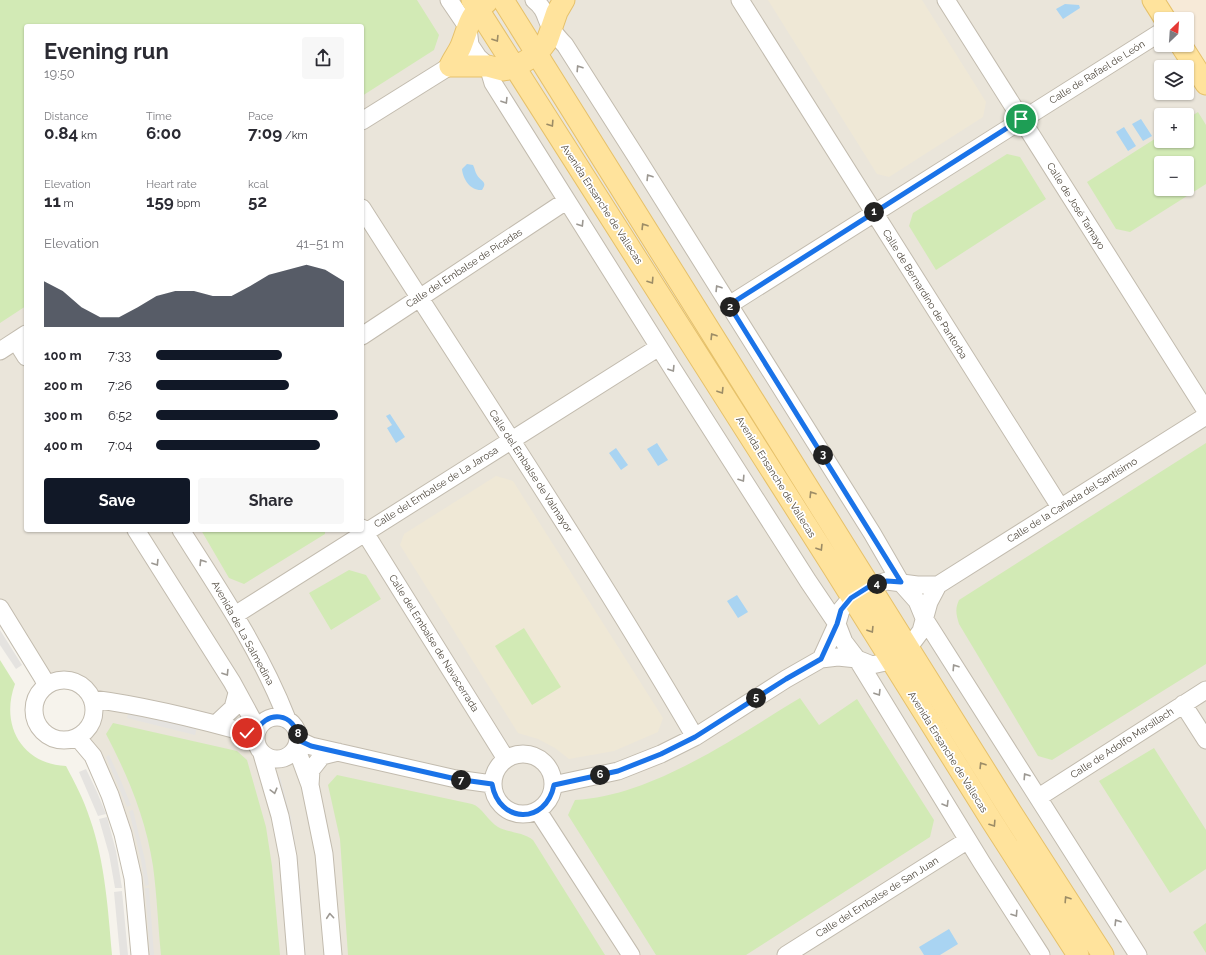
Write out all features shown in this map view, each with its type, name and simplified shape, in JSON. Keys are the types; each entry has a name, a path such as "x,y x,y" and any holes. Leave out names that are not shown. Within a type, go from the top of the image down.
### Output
{"main road":[{"path":"503,0 908,647 1103,955"},
{"path":"450,66 488,66 503,70 514,68 537,54 547,42 564,0"},
{"path":"1153,0 1161,12"},
{"path":"450,66 460,49 471,18 480,3"},
{"name":"Avenida Ensanche de Vallecas","path":"480,3 514,68 688,339 890,661 1078,955"},
{"path":"1185,52 1206,84"}],"street":[{"path":"448,0 468,28 470,45 478,57 488,66 493,83 566,201 658,347 837,624 844,642 857,659 968,840 1041,955"},
{"path":"534,0 540,4 551,29 565,45 901,582 917,601 924,618 1138,955"},
{"name":"Calle de Bernardino de Pantorba","path":"740,0 1060,507"},
{"name":"Calle de José Tamayo","path":"946,0 1206,411"},
{"name":"Calle de Rafael de León","path":"729,305 1021,119 1154,36"},
{"path":"364,120 450,66"},
{"name":"Calle del Embalse de Picadas","path":"364,335 566,201"},
{"name":"Calle del Embalse de Valmayor","path":"364,211 605,587 695,737"},
{"path":"0,351 21,338 24,349"},
{"name":"Calle del Embalse de La Jarosa","path":"364,529 512,440 658,347"},
{"name":"Calle de la Cañada del Santísimo","path":"554,785 618,771 661,754 695,737 786,679 821,659 838,657 857,659 872,665 890,661 908,647 921,631 929,602 938,585 1206,416"},
{"path":"137,532 232,682 256,732 258,749 268,758 281,759 292,753 297,744"},
{"name":"Avenida de La Salmedina","path":"182,532 235,615 280,701 287,719"},
{"name":"Calle del Embalse de La Jarosa","path":"235,615 360,532"},
{"name":"Calle del Embalse de Navacerrada","path":"364,532 506,759"},
{"path":"821,659 837,624 841,610 851,598 870,586 887,581 917,585 938,585"},
{"path":"0,608 43,678 46,686"},
{"path":"64,680 72,681 81,686 92,699 94,716 84,733 77,737 68,740 58,740 48,736 41,730 36,721 34,712 35,702 39,693 46,686 54,682 64,680"},
{"name":"Calle de Adolfo Marsillach","path":"1039,797 1206,690"},
{"path":"216,724 233,708 237,693"},
{"path":"92,699 125,703 256,732"},
{"path":"1183,704 1206,740"},
{"path":"256,732 261,723 273,717 287,719 296,728 297,744 310,785 324,854 333,955"},
{"path":"77,737 93,756 110,795 123,834 133,878 140,955"},
{"path":"297,744 456,779 492,784"},
{"path":"310,785 311,770 322,756 338,752"},
{"path":"262,754 280,816 288,857 296,955"},
{"path":"524,754 542,760 548,767 554,785 552,795 546,804 538,811 521,815 512,813 504,808 496,798 492,784 494,774 506,759 515,755 524,754"},
{"path":"538,811 631,955"},
{"name":"Calle del Embalse de San Juan","path":"786,955 968,840"}],"shaded area":[{"path":"0,0 1153,0 1158,12 1154,12 1154,52 1185,52 1191,60 1154,60 1154,100 1194,100 1194,65 1206,84 1206,955 140,955 133,878 84,733 94,716 94,705 88,693 81,686 72,681 64,680 54,682 46,686 0,608"},
{"path":"768,0 922,0 986,102 983,117 889,177 877,174"},
{"path":"1153,0 1206,0 1206,84 1190,52 1194,52 1194,12 1161,12"},
{"path":"496,476 513,481 663,718 658,732 614,751 569,759 555,748 538,739 518,733 400,545 404,534"},
{"path":"0,630 22,665 16,669 0,645"},
{"path":"129,710 197,726 195,735 127,718"},
{"path":"109,755 131,805 127,807 106,757"},
{"path":"86,769 106,814 98,816 79,772"},
{"path":"280,777 291,818 298,859 306,955 302,955 276,778"},
{"path":"133,810 145,860 149,885 145,886 141,860 129,811"},
{"path":"107,817 116,851 122,888 115,888 109,854 99,819"},
{"path":"145,888 149,888 154,955 150,955"},
{"path":"122,891 128,955 120,955 114,892"}],"green space":[{"path":"0,0 417,0 439,35 434,50 364,95 364,24 24,24 24,307 0,323"},
{"path":"1198,112 1206,125 1206,184 1194,192 1194,156 1154,156 1154,196 1187,196 1130,232 1116,229 1087,182 1154,139 1154,148 1194,148 1194,115"},
{"path":"1007,154 1020,157 1046,199 936,270 909,226 913,213"},
{"path":"1206,443 1206,664 1052,760 1038,756 959,624 956,612 959,600"},
{"path":"202,532 325,532 325,534 244,584 229,578"},
{"path":"349,570 366,575 381,599 331,630 309,593"},
{"path":"524,628 561,687 532,705 495,646"},
{"path":"0,660 15,684 11,699 10,713 13,727 18,739 26,750 37,758 50,764 66,766 88,812 95,835 102,869 112,955 0,955"},
{"path":"800,698 819,725 857,699 934,820 930,837 746,955 656,955 568,815 575,800 604,796 634,788 663,776 721,746"},
{"path":"113,723 237,751 247,760 266,827 272,866 280,955 161,955 153,866 150,849 141,815 129,782 106,734"},
{"path":"1154,748 1206,830 1206,869 1170,893 1099,781"},
{"path":"337,775 472,804 479,808 498,827 529,837 533,840 605,955 348,955 340,839 328,785"},
{"path":"1206,923 1206,953 1193,932"}],"water":[{"path":"1065,4 1079,5 1080,8 1063,19 1056,9"},
{"path":"1141,119 1152,136 1143,141 1132,124"},
{"path":"1124,127 1136,146 1128,151 1116,132"},
{"path":"467,164 473,165 477,175 484,183 482,190 474,189 466,181 462,169"},
{"path":"390,414 405,437 396,443 387,428 392,425 386,416"},
{"path":"657,443 668,460 658,466 647,449"},
{"path":"616,448 628,465 621,470 609,453"},
{"path":"737,595 748,612 738,618 727,601"},
{"path":"949,929 958,944 940,955 924,955 919,947"}],"route":[{"path":"247,733 255,735 257,728 267,719 280,717 287,719 296,728 298,740 311,746 456,779 492,784 498,802 504,808 512,813 521,815 530,814 538,811 546,804 552,795 554,785 618,771 661,754 695,737 786,679 821,659 837,624 841,610 851,598 870,586 887,581 901,582 872,533 729,305 1021,119"}]}
